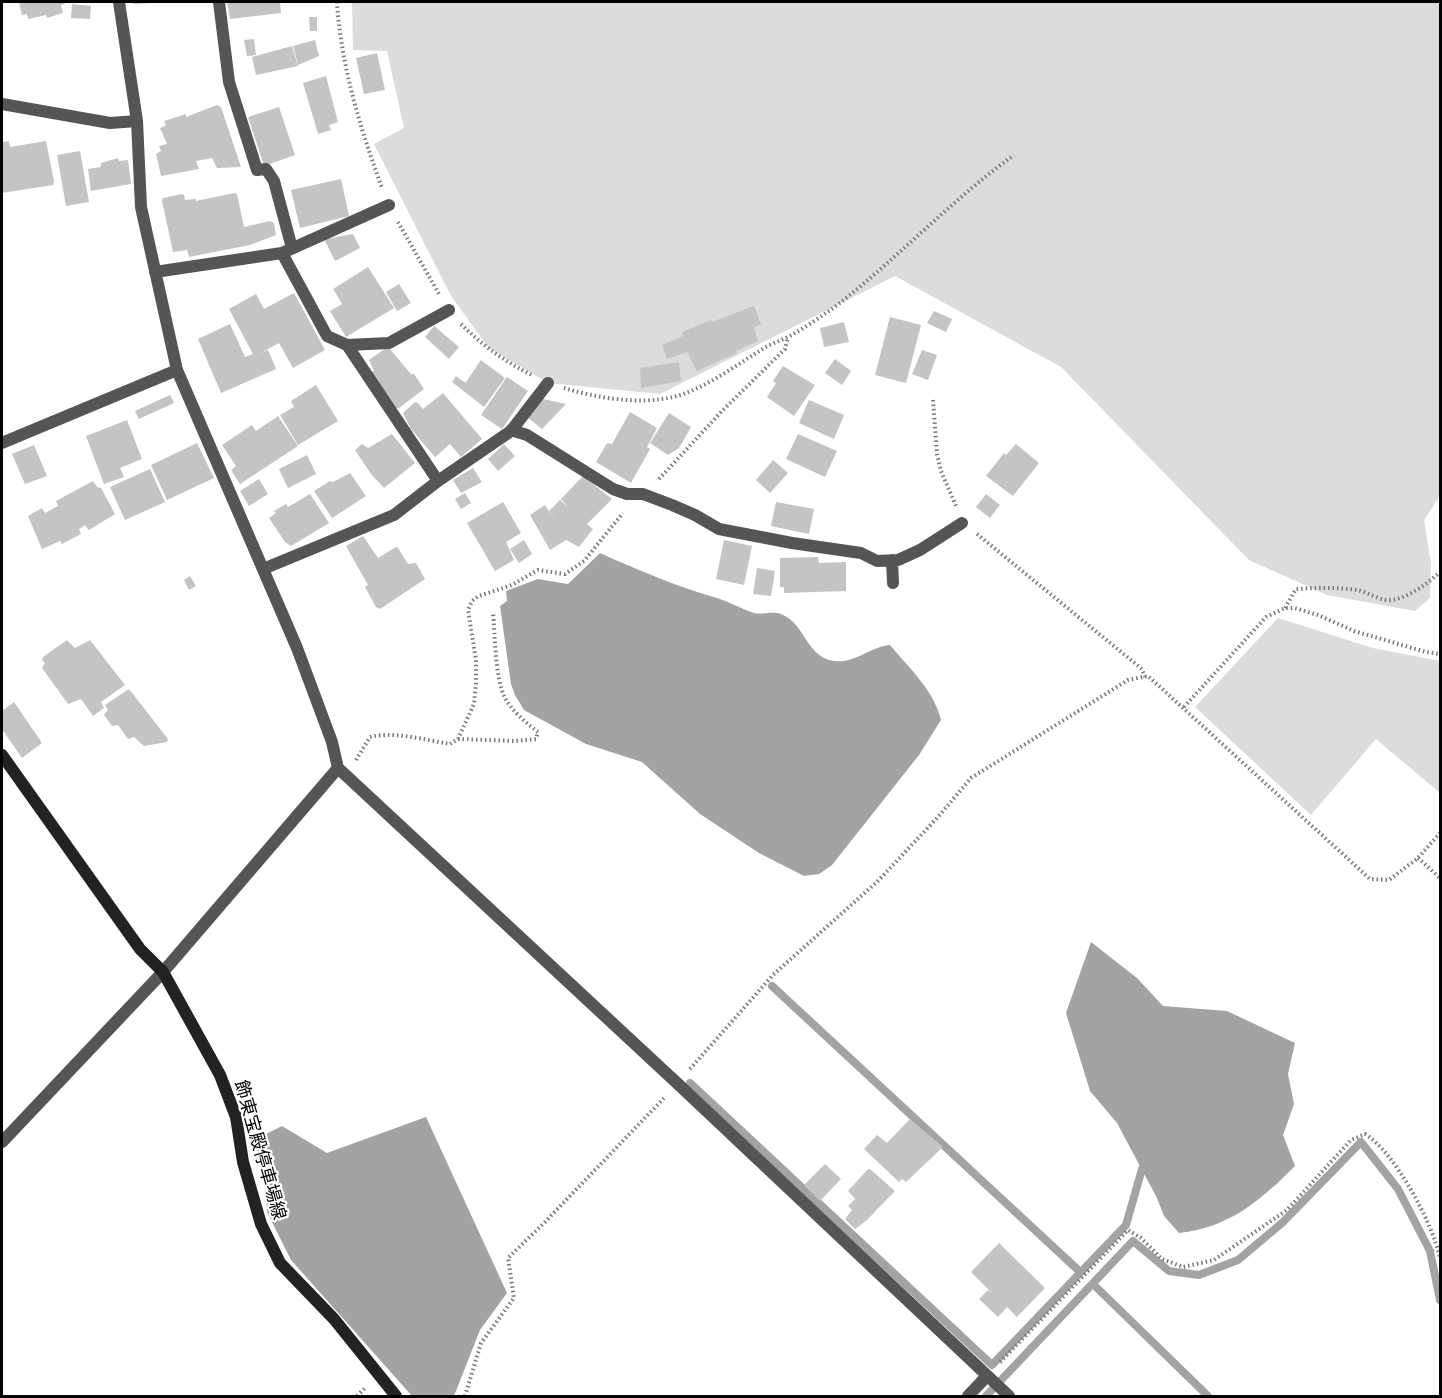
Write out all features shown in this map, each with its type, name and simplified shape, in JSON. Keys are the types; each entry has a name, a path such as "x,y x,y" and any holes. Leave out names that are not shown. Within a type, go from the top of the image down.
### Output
{"main road":[{"name":"飾東宝殿停車場線","path":"2,755 140,949 163,972 220,1075 236,1117 243,1162 261,1224 280,1263 334,1319 396,1396"}],"street":[{"path":"119,2 137,121 141,207 177,370 297,648 342,772 1009,1396"},
{"path":"219,2 229,82 257,170 266,169 274,182 287,251 327,336 346,345 389,343 449,310"},
{"path":"2,104 110,123 137,121"},
{"path":"155,272 287,251 389,205"},
{"path":"346,345 438,481"},
{"path":"3,439 177,370"},
{"path":"263,569 394,515 511,430 548,383"},
{"path":"511,430 527,435 613,489 627,494 643,494 696,515 719,529 861,553 877,561 892,560 920,550 962,523"},
{"path":"892,560 893,583"},
{"path":"2,1142 163,972 342,772"},
{"path":"968,1396 987,1376"}],"path":[{"path":"337,2 339,31 346,70 367,148 389,205 449,310 473,336 508,363 548,383 581,393 613,398 653,400 674,396 730,371 763,348 789,336 831,309 982,178 1014,155"},
{"path":"342,772 370,737 400,736 450,744 458,739 474,704 476,660 468,610 472,601 478,596 512,585 538,570 566,573 584,561 626,510 785,349 789,336"},
{"path":"933,400 937,454 941,471 962,523 974,529 982,540 1142,669 1145,677"},
{"path":"1286,608 1296,589 1334,587 1368,592 1381,599 1392,600 1426,585 1440,572"},
{"path":"1184,707 1266,617 1286,608 1307,612 1354,631 1440,654"},
{"path":"458,739 515,741 536,739 538,732 516,712 500,686 493,612"},
{"path":"465,1396 481,1343 514,1298 508,1258 678,1084 773,975 877,882 939,817 971,778 1128,680 1148,676 1371,879 1389,880 1418,858 1440,833"},
{"path":"1418,858 1440,878"},
{"path":"987,1376 1128,1230 1142,1238 1162,1259 1183,1267 1214,1260 1287,1210 1351,1140 1365,1134 1375,1140 1389,1155 1422,1211 1440,1258"}],"shaded area":[{"path":"352,2 1440,2 1440,496 1424,520 1431,563 1430,598 1415,611 1327,595 1249,560 1061,367 895,276 660,394 548,383 489,348 451,296 374,144 404,128 387,51 353,50"},
{"path":"600,553 659,578 754,613 781,614 789,618 817,653 834,661 856,658 876,648 890,645 927,689 941,720 919,755 832,865 819,874 804,876 759,853 700,814 642,762 586,744 524,710 511,684 500,606 507,601 506,591 538,579 568,584"},
{"path":"1278,618 1373,648 1440,661 1440,793 1376,739 1311,815 1195,707"},
{"path":"1091,942 1137,978 1163,1006 1227,1011 1295,1043 1288,1074 1294,1104 1283,1135 1295,1166 1257,1201 1229,1219 1197,1230 1179,1233 1164,1216 1157,1198 1117,1123 1090,1091 1066,1013"},
{"path":"426,1117 507,1293 480,1330 454,1396 412,1396 291,1260 267,1212 265,1178 254,1140 282,1126 327,1153"}],"building":[{"path":"19,2 64,2 65,4 61,5 63,13 47,18 46,15 28,19 27,14 22,15"},
{"path":"133,2 154,2 154,3 133,4"},
{"path":"227,2 280,2 281,13 230,19"},
{"path":"72,4 91,6 90,19 71,18"},
{"path":"309,17 317,17 317,31 310,31"},
{"path":"254,39 256,55 247,56 244,40"},
{"path":"315,40 319,56 298,65 293,46"},
{"path":"292,46 298,66 256,75 252,57"},
{"path":"377,53 385,90 364,94 356,58"},
{"path":"326,76 338,122 329,125 331,130 318,134 303,83"},
{"path":"217,105 221,107 241,167 217,168 212,158 196,161 199,169 161,176 156,154 161,151 159,146 167,144 160,128 166,125 164,121 186,114 186,117"},
{"path":"279,107 295,155 264,166 248,117"},
{"path":"9,141 10,147 46,141 53,185 2,193 2,142"},
{"path":"80,151 89,202 66,206 57,155"},
{"path":"118,158 119,161 128,160 131,184 91,191 88,169 101,167 101,163"},
{"path":"341,179 349,216 300,228 291,190"},
{"path":"182,194 185,200 196,199 196,201 237,194 244,227 270,221 274,223 276,235 250,245 189,257 187,250 173,252 163,198"},
{"path":"353,234 360,248 335,261 326,239"},
{"path":"368,267 394,308 346,337 330,311 342,304 333,289"},
{"path":"399,284 411,303 397,311 386,292"},
{"path":"294,293 325,350 293,368 279,343 259,354 268,350 276,369 221,393 198,339 230,324 245,357 253,354 229,309 256,294 264,309"},
{"path":"754,306 761,324 754,328 758,341 697,371 687,352 667,359 662,345 683,336 682,332"},
{"path":"934,311 952,319 946,332 927,323"},
{"path":"890,317 921,325 906,383 875,375"},
{"path":"844,322 849,342 824,347 820,328"},
{"path":"434,326 459,347 449,359 425,337"},
{"path":"389,348 411,374 414,374 424,389 399,408 395,408 371,372 374,371 369,360"},
{"path":"922,350 937,355 928,380 912,374"},
{"path":"835,359 851,371 842,385 825,373"},
{"path":"481,360 505,378 484,407 452,382 456,376 466,382"},
{"path":"679,362 681,381 641,388 640,368"},
{"path":"783,366 815,385 794,416 767,397 776,383 773,381"},
{"path":"507,377 528,391 502,429 481,415"},
{"path":"316,385 338,421 298,445 280,415 294,407 291,401"},
{"path":"443,393 482,439 461,457 450,444 435,457 411,429 403,413 415,402 423,409"},
{"path":"170,395 174,403 139,419 135,411"},
{"path":"543,399 566,404 542,429 527,417"},
{"path":"809,400 844,415 834,439 799,423"},
{"path":"630,412 657,428 647,447 650,449 631,483 596,462 607,443 612,444"},
{"path":"669,413 691,427 679,448 668,455 650,443"},
{"path":"278,416 298,446 240,484 231,470 236,466 222,445 252,425 256,431"},
{"path":"127,420 142,459 120,468 124,477 104,484 86,436"},
{"path":"392,434 415,463 384,488 371,474 355,450 362,444 368,448"},
{"path":"798,434 837,451 825,477 786,459"},
{"path":"197,443 214,478 167,500 151,465"},
{"path":"504,444 515,456 498,471 488,459"},
{"path":"1016,444 1039,463 1013,496 986,476 1004,453 1006,455"},
{"path":"34,445 47,476 25,484 12,454"},
{"path":"307,455 316,474 288,488 279,469"},
{"path":"773,460 788,473 770,493 756,480"},
{"path":"473,468 482,482 461,493 453,480"},
{"path":"150,469 165,502 125,520 110,487"},
{"path":"350,473 366,496 332,518 314,491"},
{"path":"583,476 612,499 587,524 593,529 579,547 566,540 550,550 530,515 545,505 561,531 549,511 560,500 569,508 561,499"},
{"path":"259,479 268,494 249,506 240,491"},
{"path":"93,481 97,487 101,488 115,514 89,530 85,525 79,529 81,534 62,544 60,541 42,549 28,516 42,508 45,513 58,506 56,501"},
{"path":"465,493 471,503 461,509 455,499"},
{"path":"310,494 329,523 291,546 285,542 269,518 276,513 274,511 286,504 288,507"},
{"path":"986,494 1000,505 990,518 976,507"},
{"path":"503,502 521,533 506,542 514,560 495,571 467,523"},
{"path":"776,502 814,509 809,534 771,526"},
{"path":"363,536 378,558 398,548 408,564 416,563 425,579 380,609 376,607 365,587 368,585 346,546"},
{"path":"524,540 532,554 519,563 510,549"},
{"path":"724,540 752,546 744,585 716,579"},
{"path":"818,557 819,563 846,562 846,591 784,593 784,587 780,587 780,558"},
{"path":"757,568 775,571 771,596 753,594"},
{"path":"190,576 196,586 189,590 184,580"},
{"path":"67,640 75,648 90,640 125,685 101,702 104,708 93,716 81,699 68,704 42,668 45,663 42,660 43,657"},
{"path":"129,689 168,739 167,742 144,746 134,737 128,739 118,725 112,726 104,715 108,710 105,705"},
{"path":"14,702 42,743 22,758 2,729 2,711"},
{"path":"910,1119 943,1147 906,1182 902,1179 899,1182 864,1149 877,1135 887,1143"},
{"path":"825,1164 841,1179 820,1201 804,1185"},
{"path":"868,1169 895,1191 855,1229 845,1219 852,1210 848,1206 855,1199 848,1191"},
{"path":"999,1243 1045,1288 1017,1317 1007,1307 998,1317 979,1299 988,1290 994,1295 971,1272"}],"waterway":[{"path":"772,986 1077,1269"},
{"path":"690,1083 992,1365 1126,1225 1142,1169"},
{"path":"986,1396 1133,1241 1169,1271 1199,1275 1238,1260 1282,1223 1361,1142 1398,1189 1430,1251 1440,1300"},
{"path":"1093,1284 1208,1396"}]}
